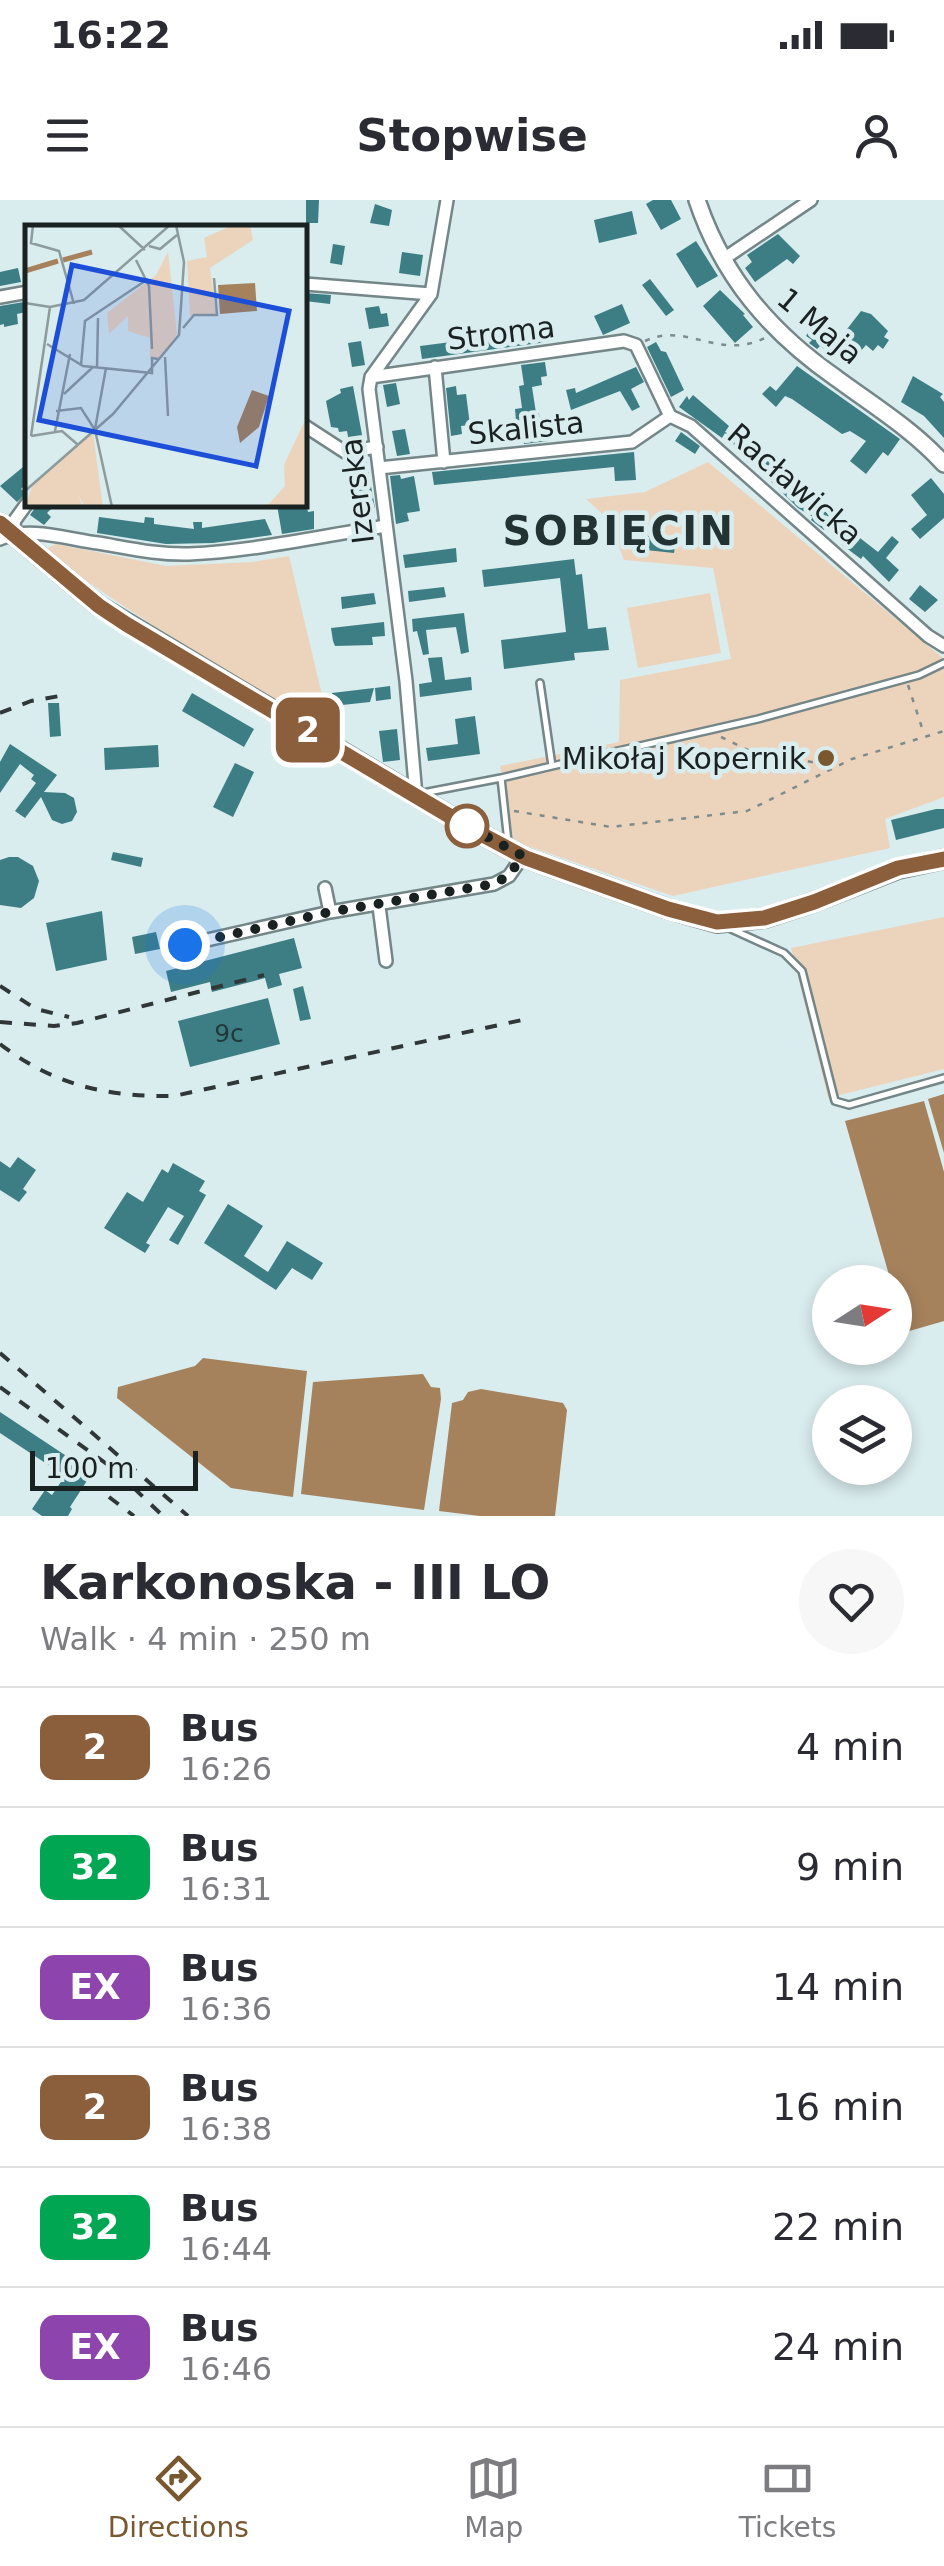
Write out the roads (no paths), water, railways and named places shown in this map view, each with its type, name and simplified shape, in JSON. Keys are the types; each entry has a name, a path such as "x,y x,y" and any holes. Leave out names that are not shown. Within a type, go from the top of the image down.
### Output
{"main road":[{"path":"4,532 126,624 416,796 516,852 668,909 717,922 764,918 898,868 944,859"}],"street":[{"path":"372,377 431,294 447,200"},
{"name":"1 Maja","path":"697,200 722,260 746,296 783,336 906,426 944,464"},
{"path":"722,260 811,200"},
{"path":"308,284 431,294"},
{"path":"0,297 25,293"},
{"name":"Stroma","path":"372,377 624,341 636,345 670,416"},
{"path":"435,366 444,462"},
{"name":"Izerska","path":"372,377 369,389 408,698 416,796"},
{"name":"Skalista","path":"380,468 632,442 670,416"},
{"name":"Racławicka","path":"670,416 691,426 944,646"},
{"path":"308,428 344,452 377,447"},
{"path":"4,532 25,506"},
{"path":"4,532 188,554 386,526"},
{"path":"185,945 330,912 494,884 508,876 516,852"},
{"path":"325,888 330,912"},
{"path":"379,906 386,961"}],"lane":[{"path":"416,796 706,731 906,679 944,663"},
{"path":"540,683 552,766"},
{"path":"501,778 504,810 516,852"},
{"path":"717,922 784,953 802,971 835,1101 848,1106 944,1078"}],"railway":[{"path":"0,713 31,701 65,695"},
{"path":"0,1022 54,1026 77,1023 264,975"},
{"path":"0,986 36,1009 69,1017"},
{"path":"0,1044 40,1070 82,1086 126,1094 174,1096 522,1020"},
{"path":"0,1353 188,1516"},
{"path":"0,1387 115,1470 163,1516"},
{"path":"109,1497 134,1516"}],"place":[{"name":"Mikołaj Kopernik","path":"826,758"}],"district":[{"name":"SOBIĘCIN","path":"619,531"}]}
